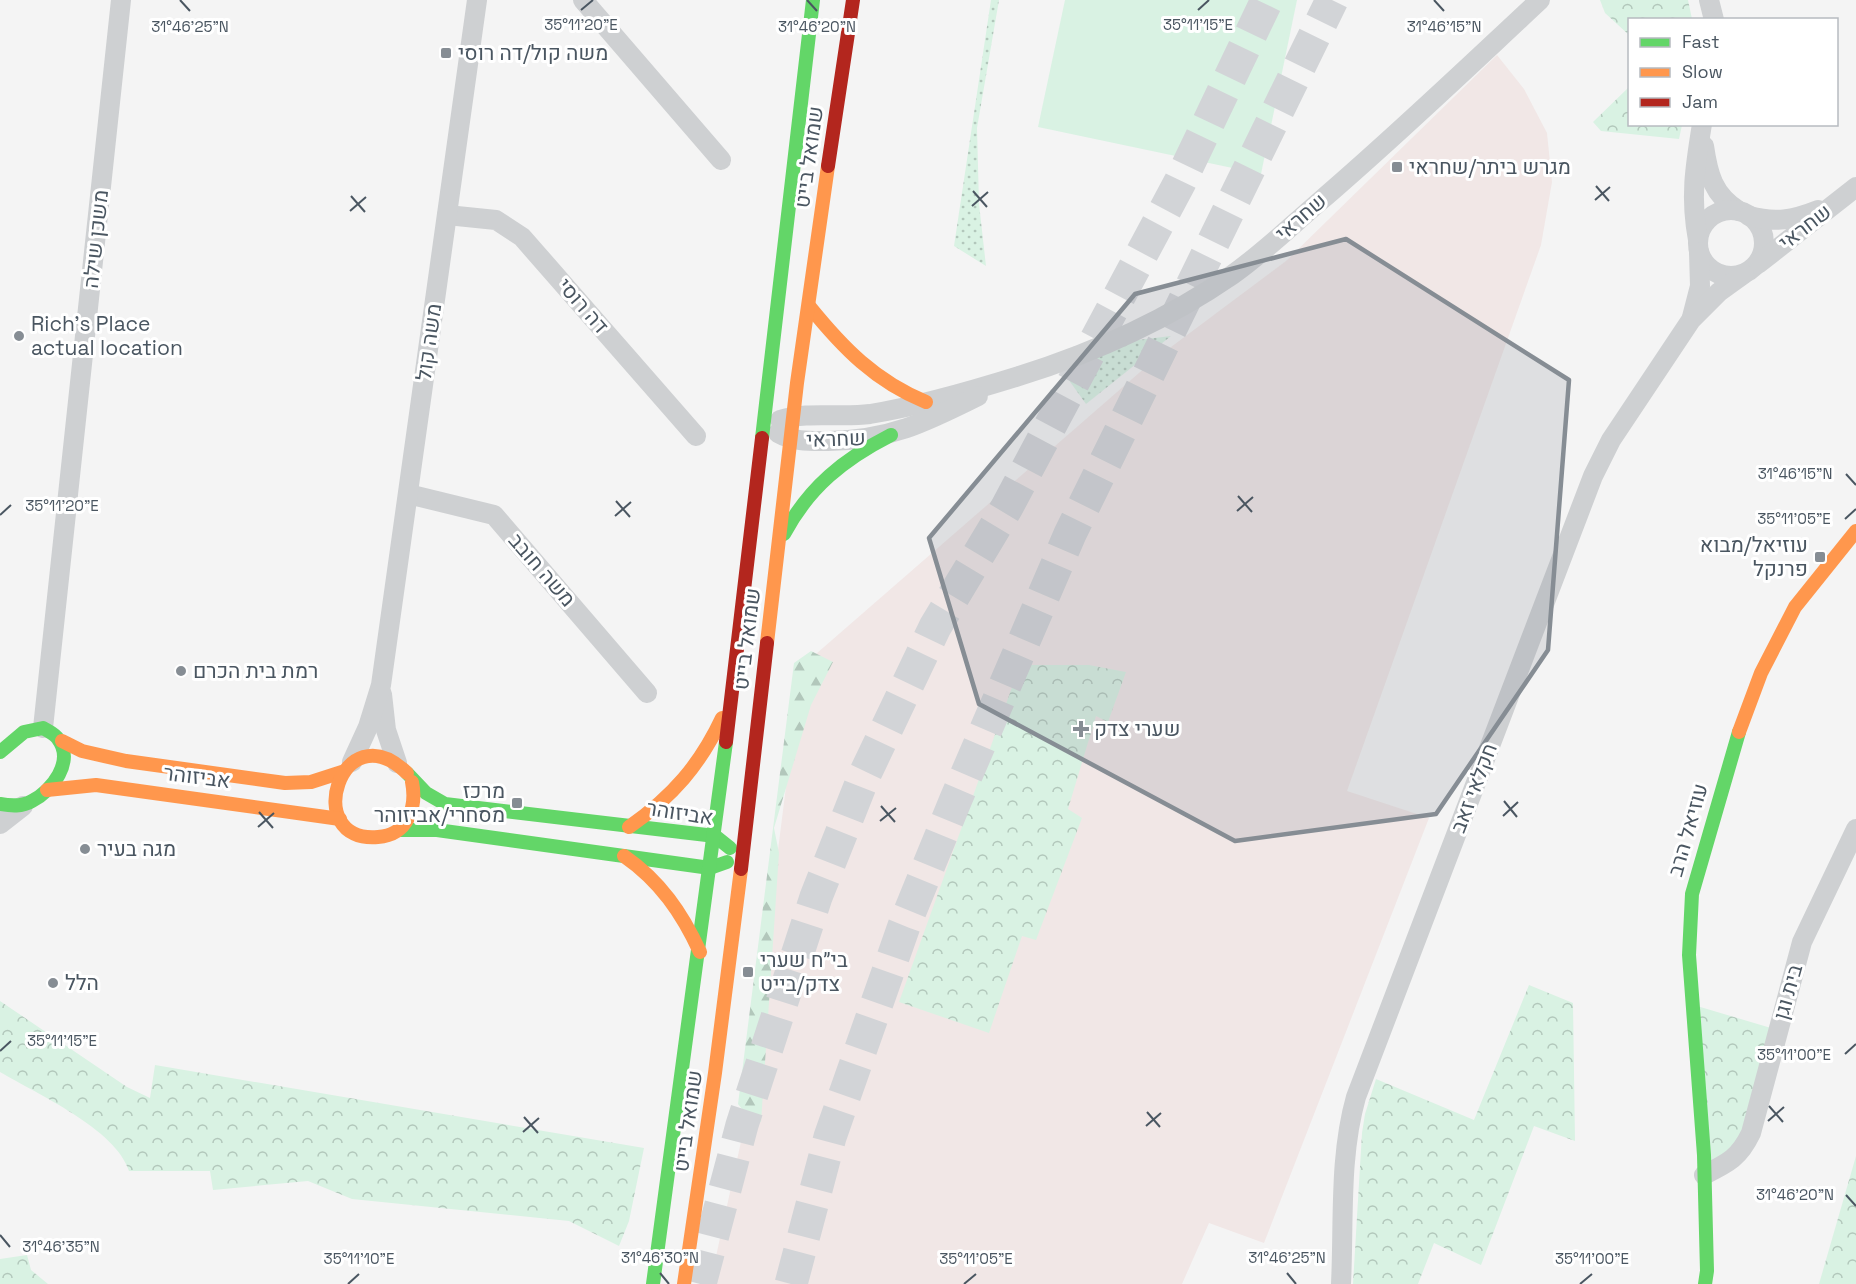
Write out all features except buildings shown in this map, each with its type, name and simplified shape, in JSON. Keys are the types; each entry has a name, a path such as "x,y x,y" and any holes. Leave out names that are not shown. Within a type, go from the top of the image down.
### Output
{"street":[{"name":"משכן שילה","path":"43,728 121,0"},
{"name":"משה קול","path":"347,767 368,727 381,685 477,0"},
{"path":"583,0 721,160"},
{"name":"שמואל בייט","path":"653,1284 715,837 813,0"},
{"name":"שמואל בייט","path":"684,1284 708,1134 780,544 793,416 853,0"},
{"name":"שחראי","path":"763,425 793,416 852,416 926,402 1022,375 1110,342 1152,322 1233,274 1390,141 1540,0"},
{"path":"1709,0 1714,18"},
{"path":"1691,320 1719,292 1749,271 1764,247 1763,236 1758,224 1726,203 1712,184 1702,127"},
{"path":"1691,320 1700,292 1693,188 1702,127"},
{"name":"שחראי","path":"1744,213 1768,221 1801,217 1856,187 1749,271"},
{"path":"1744,213 1716,213 1701,229 1698,246 1704,262 1718,274 1728,276 1749,271"},
{"name":"דה רוסי","path":"447,215 496,220 522,237 696,436"},
{"path":"809,306 839,345 871,375 902,394 926,402"},
{"name":"חקלאי זאב","path":"1341,1284 1342,1195 1350,1118 1356,1097 1593,476 1621,423 1691,320"},
{"name":"שחראי","path":"763,425 790,440 841,441 891,435 917,427 1022,375"},
{"path":"780,544 801,504 827,473 849,457 891,435"},
{"name":"משה חובב","path":"408,494 494,515 647,693"},
{"name":"עוזיאל הרב","path":"1704,1175 1689,955 1692,894 1698,864 1740,728 1775,642 1795,607 1856,531"},
{"name":"משה קול","path":"381,685 386,730 397,763"},
{"path":"629,827 664,802 688,779 714,736 733,689"},
{"name":"אביזוהר","path":"43,728 52,731 62,741 82,751 126,761 285,783 311,782 375,756 397,763 412,782 429,797 445,804 715,837 741,856"},
{"path":"0,752 24,732 43,728"},
{"path":"0,824 47,790 57,780 65,758 62,741"},
{"path":"340,819 333,795 347,767"},
{"path":"399,830 412,813 415,803 412,782"},
{"name":"אביזוהר","path":"47,790 96,785 340,819 357,834 367,837 389,835 399,830 437,830 710,868"},
{"path":"0,804 9,807 23,806"},
{"name":"בית וגן","path":"1704,1175 1729,1163 1743,1150 1751,1133 1802,942 1856,829"},
{"path":"620,854 645,871 665,892 685,921 700,952"},
{"path":"710,868 741,856"},
{"path":"1704,1175 1707,1270 1705,1284"}],"highlighted area":[{"path":"1346,239 1569,380 1548,650 1436,814 1235,841 979,704 929,538 1135,294"}],"shaded area":[{"name":"שערי צדק","path":"1497,55 1524,89 1547,133 1552,182 1541,245 1347,791 1429,818 1264,1243 1209,1223 1182,1284 710,1284 742,1137 801,667 1155,359 1286,261"}],"green space":[{"path":"991,0 999,0 977,128 979,204 986,266 954,246"},
{"path":"1065,0 1297,0 1261,174 1038,127"},
{"path":"1600,0 1688,0 1692,18 1628,18 1628,34 1605,13"},
{"path":"1628,88 1628,126 1682,126 1679,139 1601,131 1593,122"},
{"path":"1171,336 1086,404 1063,372 1130,341"},
{"path":"811,651 833,662 811,705 774,828 779,853 761,1122 752,1122 738,1104 794,663"},
{"path":"1020,665 1089,665 1126,672 1108,722 1096,716 1068,809 1082,818 1036,940 1022,936 989,1033 899,1002"},
{"path":"1529,985 1573,1003 1575,1141 1534,1126 1481,1265 1434,1243 1418,1284 1353,1284 1362,1133 1365,1114 1376,1079 1474,1120"},
{"path":"0,1001 127,1087 150,1098 155,1065 644,1148 629,1221 619,1246 569,1221 352,1199 308,1181 213,1190 210,1171 129,1171 109,1141 92,1127 54,1102 0,1072"},
{"path":"1697,1006 1771,1028 1743,1136 1709,1167"},
{"path":"1856,1156 1856,1284 1819,1284"},
{"path":"27,1255 31,1270 48,1284 0,1284 0,1259"}],"tunnel":[{"path":"700,1284 742,1125 816,897 864,776 935,627 1007,507 1180,182 1267,0"},
{"path":"791,1284 830,1137 904,926 956,799 1070,534 1332,0"}],"traffic: fast":[{"path":"762,438 813,0"},
{"path":"784,534 816,488 843,464 891,435"},
{"path":"0,752 24,732 43,728 57,737 63,748 64,757 59,774 40,796 20,805 0,804"},
{"path":"1705,1284 1707,1271 1704,1155 1689,955 1692,894 1739,732"},
{"path":"653,1284 726,742"},
{"path":"407,773 426,793 445,804 715,836 730,848"},
{"path":"399,830 437,830 710,868 727,862"}],"traffic: slow":[{"path":"767,643 797,383 828,166"},
{"path":"809,306 834,336 861,362 891,384 926,402"},
{"path":"1739,732 1761,673 1795,607 1856,531"},
{"path":"629,827 672,792 704,751 722,718"},
{"path":"62,741 82,751 126,761 285,783 311,782 342,772"},
{"path":"407,773 384,758 364,757 348,767 338,784 335,803 340,821 354,834 378,837 397,831 408,818 411,810 412,782"},
{"path":"47,790 96,785 340,819"},
{"path":"624,856 649,876 669,899 686,924 700,952"},
{"path":"684,1284 715,1073 741,869"}],"traffic: jam":[{"path":"828,166 853,0"},
{"path":"726,742 762,438"},
{"path":"741,869 767,643"}],"place":[{"name":"משה קול/דה רוסי","path":"446,53"},
{"name":"מגרש ביתר/שחראי","path":"1397,167"},
{"name":"Rich's Place actual location","path":"19,336"},
{"name":"עוזיאל/מבוא פרנקל","path":"1820,557"},
{"name":"רמת בית הכרם","path":"181,671"},
{"name":"שערי צדק","path":"1081,729"},
{"name":"מרכז מסחרי/אביזוהר","path":"517,803"},
{"name":"מגה בעיר","path":"85,849"},
{"name":"בי״ח שערי צדק/בייט","path":"748,972"},
{"name":"הלל","path":"53,983"}]}
